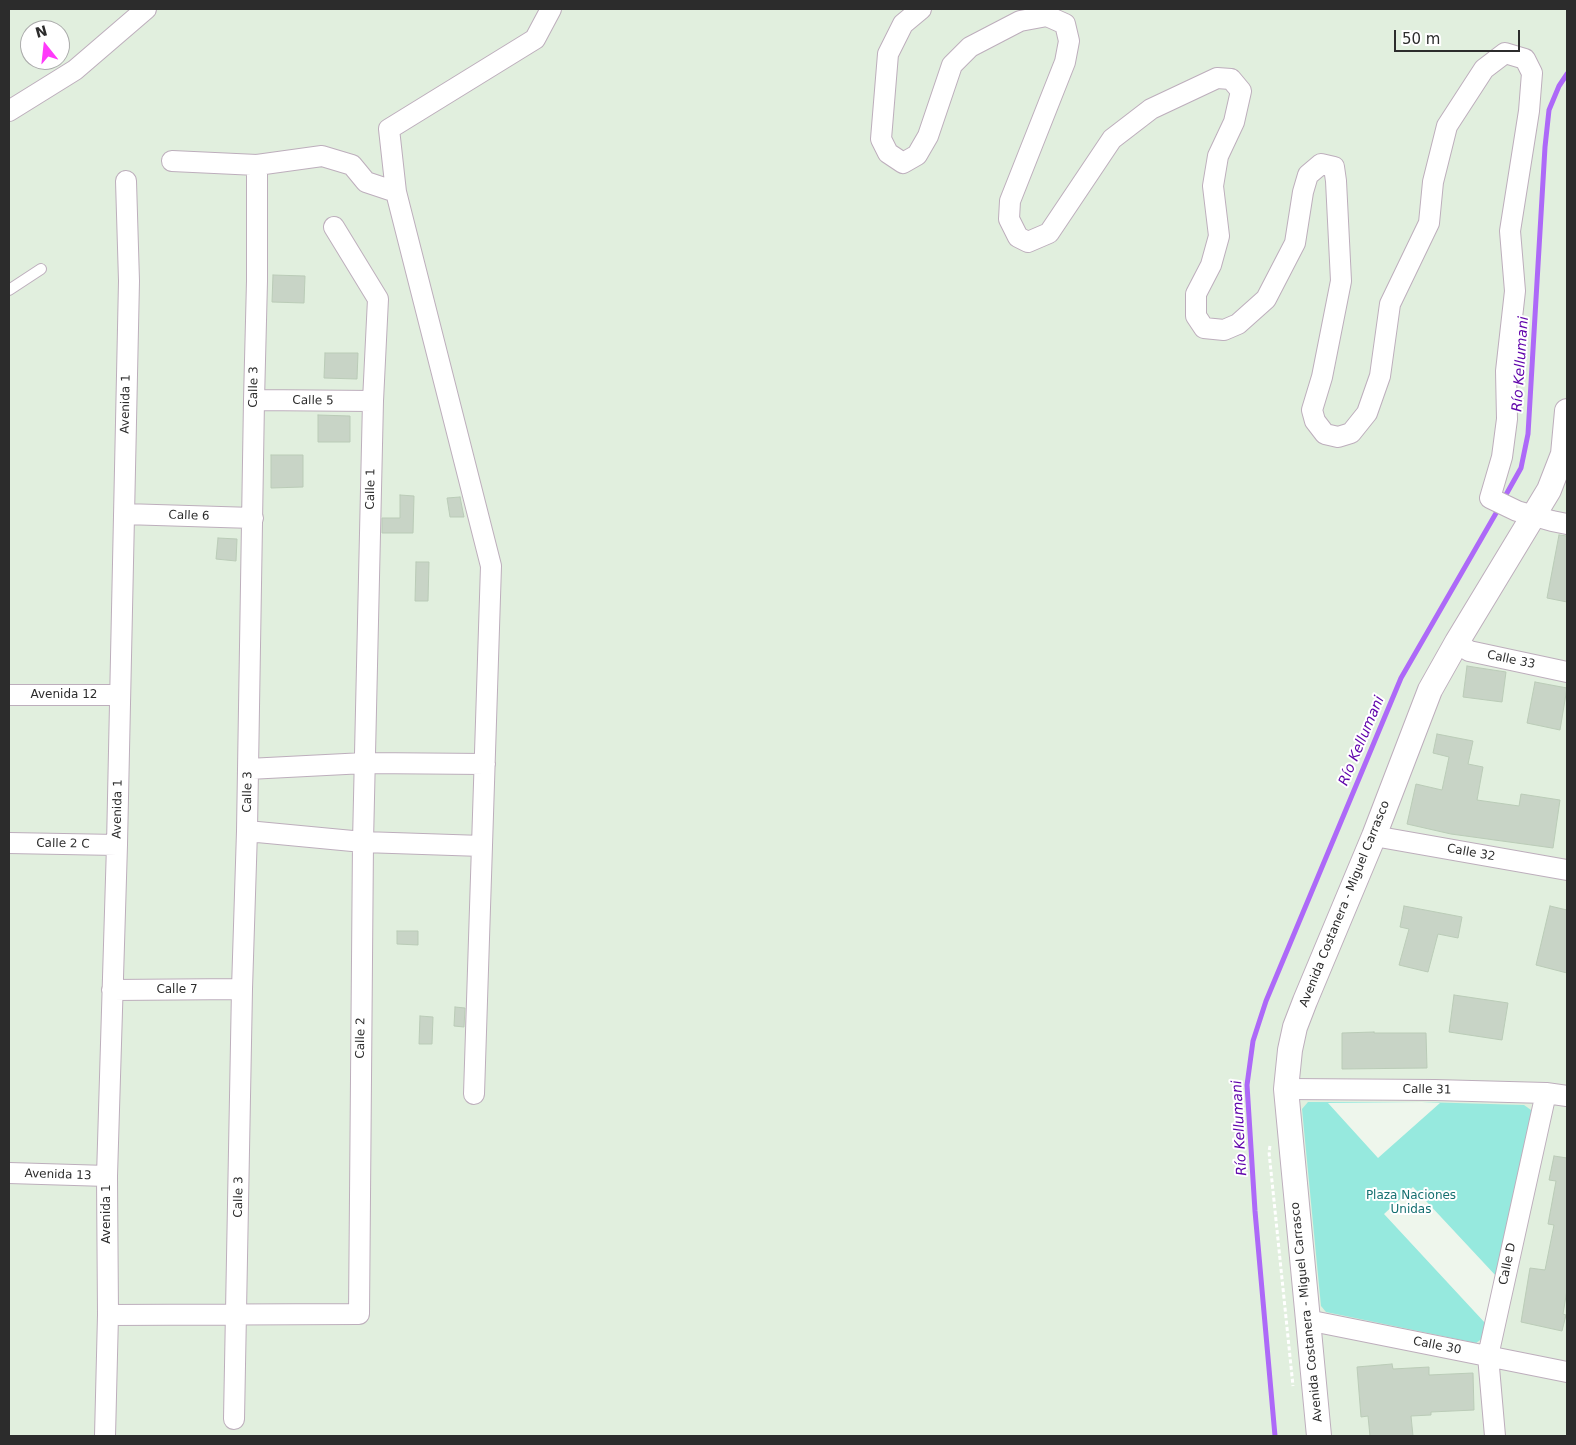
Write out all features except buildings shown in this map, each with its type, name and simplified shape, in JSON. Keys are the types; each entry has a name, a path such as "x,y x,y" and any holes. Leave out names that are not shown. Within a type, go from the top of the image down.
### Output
{"street":[{"path":"9,111 75,70 146,9"},
{"path":"474,1094 491,566 396,192 388,129 535,39 551,9"},
{"path":"921,9 903,24 888,54 881,139 888,153 903,163 918,155 928,136 952,65 970,47 1020,21 1047,16 1065,24 1069,41 1065,62 1010,201 1009,219 1018,237 1028,242 1049,233 1112,139 1151,109 1217,78 1231,79 1240,91 1234,122 1218,156 1213,186 1219,236 1211,265 1196,294 1196,316 1204,328 1224,330 1238,324 1266,299 1296,244 1303,192 1308,175 1321,164 1334,167 1341,281 1322,377 1312,410 1315,421 1325,434 1338,437 1351,433 1367,413 1380,376 1390,304 1429,223 1433,182 1447,126 1484,69 1505,52 1526,59 1532,73 1529,111 1510,231 1515,291 1506,371 1507,419 1502,457 1490,498 1526,514 1567,524"},
{"path":"172,161 257,165 322,156 352,165 366,182 396,192"},
{"name":"Calle 3","path":"234,1420 253,518 257,165"},
{"name":"Avenida 1","path":"104,1436 108,1316 107,1176 117,845 129,281 126,181"},
{"name":"Calle 1","path":"334,227 378,299 372,402 365,763"},
{"name":"Calle 5","path":"254,400 372,402"},
{"name":"Avenida Costanera - Miguel Carrasco","path":"1319,1436 1286,1089 1290,1050 1295,1028 1374,836 1430,690 1526,514 1549,490 1563,454 1567,411"},
{"name":"Calle 6","path":"124,514 253,518"},
{"name":"Calle 33","path":"1457,642 1469,651 1567,672"},
{"name":"Avenida 12","path":"9,695 120,695"},
{"path":"248,769 365,763 485,764"},
{"name":"Calle 2","path":"237,1315 359,1314 365,763"},
{"path":"247,831 363,842 482,846"},
{"name":"Calle 32","path":"1374,836 1567,870"},
{"name":"Calle 2 C","path":"9,843 117,845"},
{"name":"Calle 7","path":"112,990 242,989"},
{"name":"Calle 31","path":"1286,1089 1435,1090 1546,1093 1567,1096"},
{"name":"Calle D","path":"1495,1436 1488,1356 1546,1093"},
{"name":"Avenida 13","path":"9,1173 107,1176"},
{"path":"108,1316 237,1315"},
{"name":"Calle 30","path":"1307,1320 1567,1372"}],"lane":[{"path":"9,290 41,269"}],"green space":[{"name":"Plaza Naciones Unidas","path":"1308,1102 1422,1102 1524,1105 1531,1110 1534,1117 1483,1338 1476,1343 1326,1312 1321,1306 1302,1109"}],"shaded area":[{"path":"1328,1103 1440,1103 1378,1158"},
{"path":"1413,1187 1497,1277 1486,1324 1384,1214"}],"waterway":[{"name":"Río Kellumani","path":"1503,500 1521,468 1528,434 1545,147 1549,110 1559,86 1567,74"},
{"name":"Río Kellumani","path":"1275,1436 1255,1211 1247,1085 1253,1041 1266,1001 1401,678 1499,508"}]}
